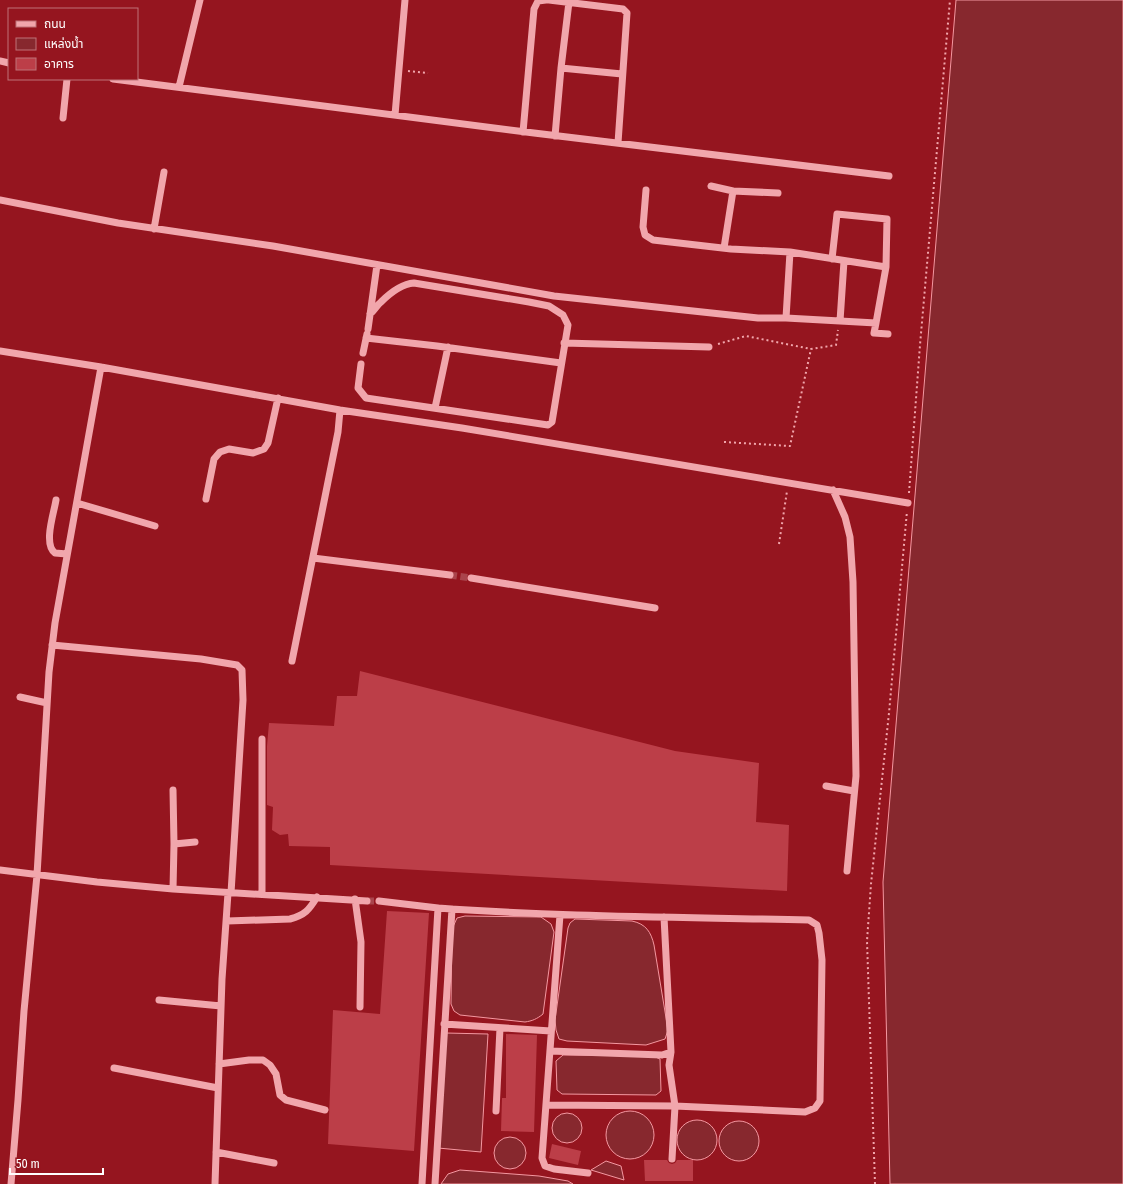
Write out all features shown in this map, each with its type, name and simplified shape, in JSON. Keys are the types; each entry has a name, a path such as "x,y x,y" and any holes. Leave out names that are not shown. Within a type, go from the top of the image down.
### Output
{"street":[{"path":"179,87 200,0"},
{"path":"395,115 405,0"},
{"path":"523,132 534,9 538,1 546,0"},
{"path":"549,0 622,9 627,14 618,143"},
{"path":"555,136 569,2"},
{"path":"561,68 622,74"},
{"path":"63,118 67,80"},
{"path":"121,80 523,132 889,176"},
{"path":"154,229 164,172"},
{"path":"711,186 733,191 778,192"},
{"path":"646,190 643,227 645,236 653,240 724,248 790,252 886,267"},
{"path":"724,248 733,191"},
{"path":"0,200 118,223 273,246 554,296 758,318 876,323"},
{"path":"832,259 837,214 887,219 886,267 874,333 888,334"},
{"path":"786,318 790,252"},
{"path":"840,321 844,261"},
{"path":"363,353 377,265"},
{"path":"361,364 358,388 366,398 548,425 552,422 568,325 563,315 558,310 549,306 529,302 414,283 407,284 399,288 381,301 370,314"},
{"path":"367,334 448,348 561,363"},
{"path":"564,344 708,347"},
{"path":"435,408 448,348"},
{"path":"0,351 101,367 340,410 462,428 788,482 904,503"},
{"path":"11,1184 24,1011 37,875 47,703 52,645 101,367"},
{"path":"206,499 214,459 220,452 229,449 253,453 264,449 268,442 278,398"},
{"path":"292,661 338,432 340,410"},
{"path":"833,490 845,517 850,537 853,598 856,776 847,871"},
{"path":"56,500 49,547 55,553 67,554"},
{"path":"77,503 155,526"},
{"path":"313,558 450,575"},
{"path":"471,578 655,608"},
{"path":"52,645 201,659 237,665 242,670 243,700 221,1006 215,1184"},
{"path":"20,697 47,703"},
{"path":"262,739 262,894"},
{"path":"826,786 854,791"},
{"path":"173,790 173,889"},
{"path":"174,844 195,842"},
{"path":"0,870 173,889 355,899 367,901"},
{"path":"227,921 290,919 298,917 308,911 317,897"},
{"path":"355,899 361,942 360,1007"},
{"path":"379,901 438,908 560,914 809,920 817,925 820,933 822,960 820,1101 815,1108 805,1112 675,1106 546,1105"},
{"path":"422,1184 438,908"},
{"path":"435,1184 452,909"},
{"path":"560,914 542,1158 545,1166 554,1169 588,1173"},
{"path":"664,917 671,1052 669,1065 675,1106 672,1159"},
{"path":"159,1000 221,1006"},
{"path":"444,1024 551,1031"},
{"path":"496,1111 500,1028"},
{"path":"550,1051 662,1055 671,1052"},
{"path":"219,1064 249,1060 263,1060 270,1065 276,1074 280,1095 286,1100 324,1110"},
{"path":"114,1068 218,1088"},
{"path":"216,1152 274,1163"}],"path":[{"path":"875,1184 867,941 871,884 889,713 904,503 922,321 950,0"},
{"path":"398,71 428,73"},
{"path":"708,347 746,336 811,349 836,345 840,321"},
{"path":"724,442 790,446 811,349"},
{"path":"779,544 788,482"}],"water":[{"path":"956,0 1123,0 1123,1184 890,1184 883,882"},
{"path":"465,916 541,917 551,924 554,932 543,1014 541,1016 534,1020 525,1022 460,1015 454,1011 451,1004 452,929 457,918"},
{"path":"575,919 632,921 641,924 647,929 654,945 668,1030 665,1039 646,1045 567,1041 559,1039 555,1020 568,928 570,923"},
{"path":"446,1033 488,1034 481,1152 438,1148"},
{"path":"563,1055 653,1056 660,1059 661,1091 656,1095 562,1094 557,1090 556,1061"},
{"path":"630,1111 639,1113 647,1118 652,1126 654,1135 652,1144 647,1152 639,1157 630,1159 621,1157 613,1152 608,1144 606,1135 608,1126 613,1118 621,1113"},
{"path":"567,1113 578,1117 582,1128 578,1139 567,1143 556,1139 552,1128 556,1117"},
{"path":"697,1120 705,1122 711,1126 715,1132 717,1140 715,1148 711,1154 705,1158 697,1160 689,1158 683,1154 679,1148 677,1140 679,1132 683,1126 689,1122"},
{"path":"739,1121 747,1123 753,1127 757,1133 759,1141 757,1149 753,1155 747,1159 739,1161 731,1159 725,1155 721,1149 719,1141 721,1133 725,1127 731,1123"},
{"path":"507,1137 513,1137 523,1144 526,1153 525,1159 519,1166 513,1169 507,1169 497,1162 494,1156 494,1150 501,1140"},
{"path":"606,1161 621,1166 624,1180 591,1170"},
{"path":"460,1170 539,1176 568,1181 573,1184 441,1184 448,1174"}],"building":[{"path":"360,671 675,751 759,763 756,822 789,825 787,891 330,865 330,847 289,846 288,834 280,835 272,830 273,807 267,805 267,746 269,723 334,726 337,696 357,696"},
{"path":"387,911 429,913 414,1151 328,1144 333,1010 380,1014"},
{"path":"506,1034 537,1035 534,1132 501,1131 502,1098 506,1098"},
{"path":"552,1144 581,1151 578,1165 549,1158"},
{"path":"644,1160 667,1160 672,1164 677,1160 693,1160 693,1181 645,1181"}],"tunnel":[{"path":"450,575 471,578"},
{"path":"367,901 379,901"}]}
